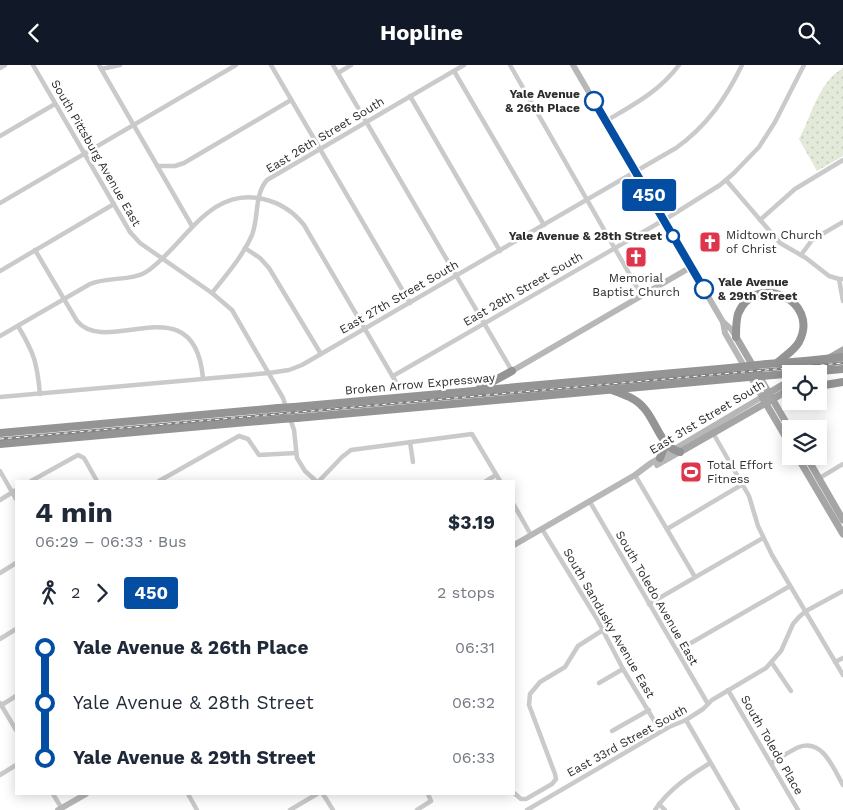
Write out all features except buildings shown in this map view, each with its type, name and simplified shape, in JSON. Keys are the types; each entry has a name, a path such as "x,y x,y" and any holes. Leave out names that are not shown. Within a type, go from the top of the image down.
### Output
{"highway":[{"path":"736,337 736,323 739,313 749,299 755,295 768,292 777,293 788,298 801,315 803,330 797,345 777,363"},
{"name":"Broken Arrow Expressway","path":"0,433 843,357"},
{"name":"Broken Arrow Expressway","path":"0,445 843,369"},
{"path":"477,390 512,371"},
{"path":"827,385 843,383"},
{"path":"612,390 636,400 644,407 665,441 676,451"},
{"path":"660,458 665,447 665,441"}],"main road":[{"path":"576,66 723,322 736,337 782,428"},
{"path":"512,371 691,267"},
{"path":"723,322 724,333 783,420"},
{"path":"817,365 843,350"},
{"path":"827,367 843,357"},
{"name":"East 31st Street South","path":"635,475 660,458 713,433 782,387"},
{"name":"East 31st Street South","path":"515,544 767,398 782,393"},
{"path":"804,465 843,520"},
{"path":"809,465 815,480 843,534"},
{"path":"61,809 84,795"}],"street":[{"path":"0,68 6,65"},
{"name":"South Pittsburg Avenue East","path":"33,65 134,237 212,293 234,314 283,398 294,430 296,453 305,471 317,480"},
{"path":"120,65 100,67 192,226"},
{"path":"0,203 236,65"},
{"path":"271,65 410,303"},
{"path":"333,65 512,371"},
{"path":"338,73 351,65"},
{"name":"East 26th Street South","path":"259,198 260,191 267,180 464,65"},
{"path":"510,65 642,296"},
{"path":"606,121 656,90 679,65"},
{"name":"East 27th Street South","path":"0,397 289,370 365,329 684,143 709,120 729,92 742,65"},
{"name":"East 28th Street South","path":"393,376 705,196 746,161 768,134 804,65"},
{"path":"454,71 544,225"},
{"path":"410,96 500,251"},
{"path":"158,166 175,166 184,163 292,100"},
{"path":"0,136 56,103"},
{"path":"760,220 795,189 843,161"},
{"path":"726,180 780,243 801,255 829,276 841,279 843,301"},
{"path":"0,336 97,281 142,274 150,269 192,226 216,206 239,198 259,198 282,205 291,211 304,225 400,389"},
{"path":"212,293 246,248 254,230 259,198"},
{"path":"0,271 114,204"},
{"path":"801,255 812,240 843,222"},
{"path":"246,248 260,258 269,268 321,354"},
{"path":"36,250 80,324 92,331 101,332 154,327 176,331 189,339 196,350 201,363 203,378"},
{"path":"18,326 34,355 38,370 40,393"},
{"path":"713,433 751,499 755,519 763,538 843,675"},
{"path":"319,480 342,457 351,451 472,434 499,480"},
{"path":"161,480 239,436 244,436 248,439 259,455 296,453"},
{"path":"410,442 413,462"},
{"path":"33,480 78,455 84,458 96,480"},
{"path":"815,480 843,464"},
{"path":"0,471 14,491 0,500"},
{"path":"488,480 496,475"},
{"path":"635,475 695,577"},
{"path":"667,529 743,485"},
{"name":"South Toledo Avenue East","path":"590,502 708,704"},
{"path":"515,507 531,535"},
{"name":"South Sandusky Avenue East","path":"542,529 603,630 623,669 658,727"},
{"path":"649,604 763,538"},
{"path":"0,573 15,564"},
{"path":"677,651 790,586"},
{"name":"East 33rd Street South","path":"527,810 669,727 686,720 704,709 728,690 760,672 772,663 786,643 793,624 806,611 843,591"},
{"path":"0,639 15,630"},
{"path":"515,794 524,799 552,784 556,777 529,705 530,694 540,682 565,667 578,646 603,630"},
{"path":"835,662 843,658"},
{"path":"772,663 790,691"},
{"path":"599,683 623,669"},
{"name":"South Toledo Place","path":"728,690 798,810"},
{"path":"15,698 0,705 15,728"},
{"path":"612,731 648,710"},
{"path":"686,720 738,810"},
{"path":"771,763 797,748 807,745 823,752 843,785"},
{"path":"654,810 681,782 710,763"},
{"path":"0,775 15,766"},
{"path":"54,795 61,809"},
{"path":"189,795 198,810"},
{"path":"290,810 315,795"},
{"path":"324,795 333,810"},
{"path":"417,810 432,801 429,795"},
{"path":"659,804 665,810"}],"green space":[{"path":"843,68 843,156 817,171 799,139 816,100 827,82"}],"railway":[{"path":"0,439 843,363"}],"bus line":[{"name":"450","path":"594,101 704,289"}],"place":[{"name":"Yale Avenue & 26th Place","path":"594,101"},
{"name":"Yale Avenue & 28th Street","path":"673,236"},
{"name":"Midtown Church of Christ","path":"710,242"},
{"name":"Memorial Baptist Church","path":"636,257"},
{"name":"Yale Avenue & 29th Street","path":"704,289"},
{"name":"Total Effort Fitness","path":"691,472"}]}
